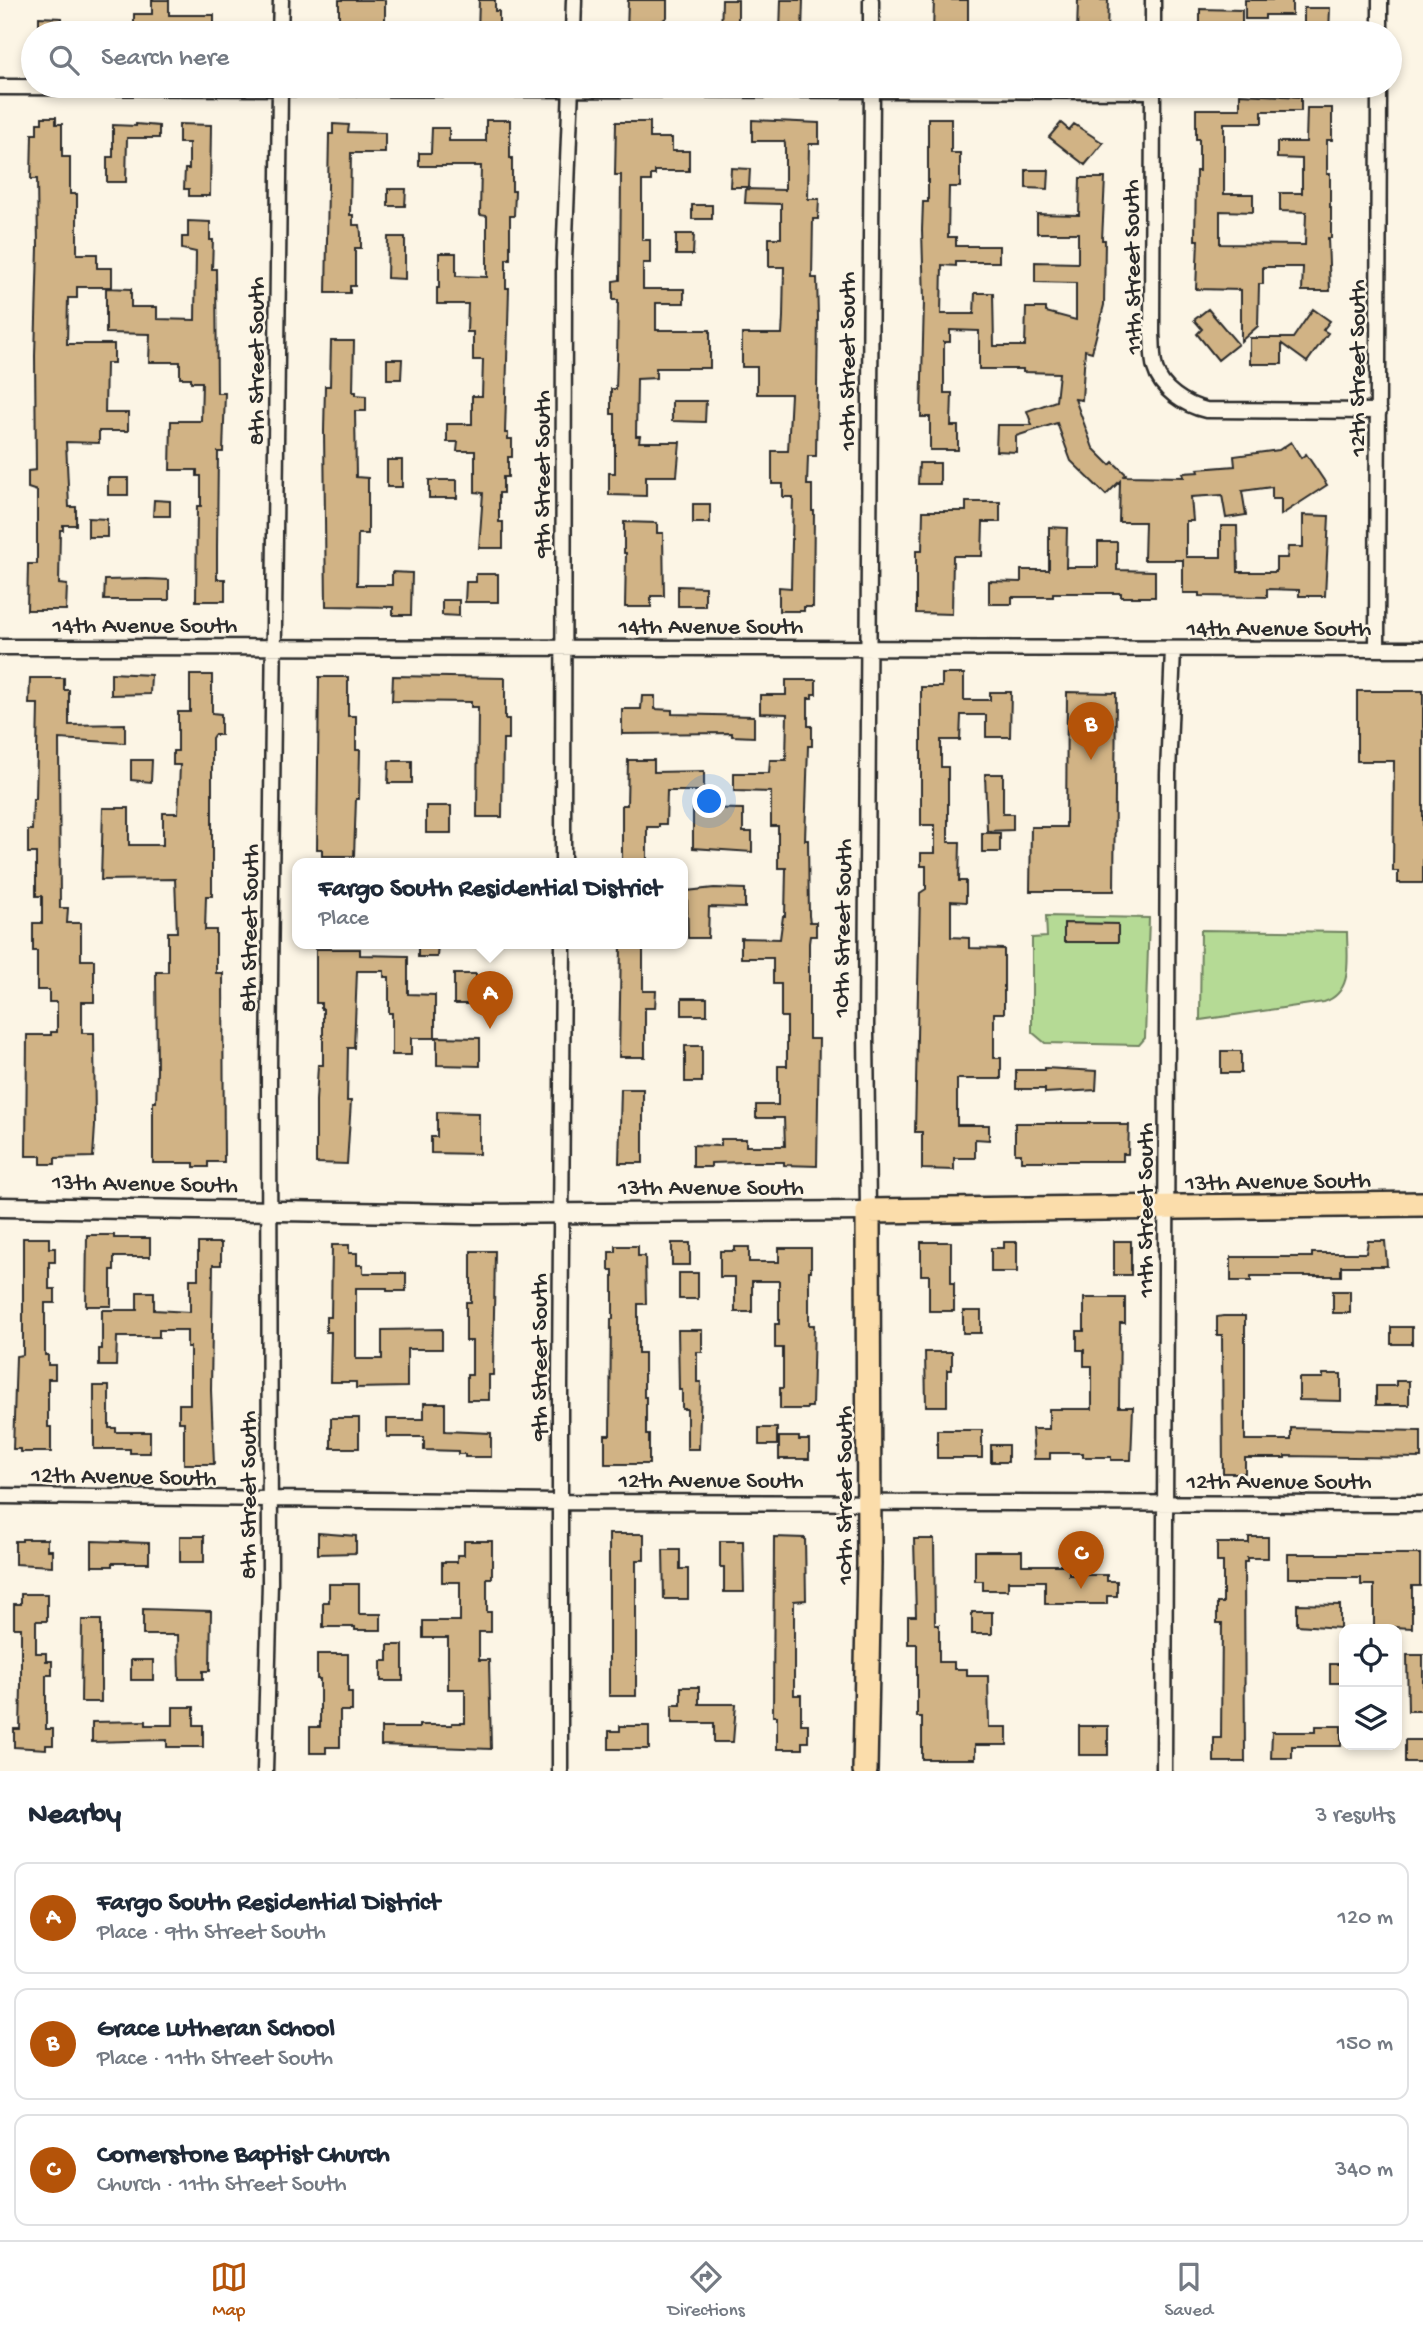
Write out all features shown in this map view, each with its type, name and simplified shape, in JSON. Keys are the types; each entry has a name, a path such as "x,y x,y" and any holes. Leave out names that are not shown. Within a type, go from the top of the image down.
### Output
{"main road":[{"name":"13th Avenue South","path":"868,1211 1423,1203"},
{"name":"10th Street South","path":"865,1771 869,1502 868,1211"}],"street":[{"path":"281,0 281,21"},
{"path":"573,21 574,0"},
{"path":"871,0 871,21"},
{"path":"1153,0 1153,21"},
{"path":"1380,0 1380,21"},
{"path":"0,87 21,87"},
{"name":"8th Street South","path":"265,1771 280,98"},
{"name":"9th Street South","path":"563,858 564,262 571,98"},
{"name":"10th Street South","path":"868,1211 866,1032 872,98"},
{"name":"11th Street South","path":"1153,98 1152,334 1155,368 1163,383 1192,407 1217,410 1379,411"},
{"name":"12th Street South","path":"1377,649 1379,98"},
{"name":"14th Avenue South","path":"0,647 1423,649"},
{"name":"11th Street South","path":"1164,1771 1168,787 1173,649"},
{"name":"9th Street South","path":"560,1771 563,949"},
{"name":"13th Avenue South","path":"0,1207 476,1214 868,1211"},
{"name":"12th Avenue South","path":"0,1496 560,1502 1423,1504"}],"green space":[{"path":"1046,916 1149,918 1145,1038 1139,1045 1045,1043 1032,1032 1032,938 1047,937"},
{"path":"1201,930 1347,932 1347,973 1340,990 1324,1002 1200,1020"}],"building":[{"path":"152,0 169,0 169,15 214,15 214,21 134,21 134,14 152,14"},
{"path":"339,0 385,0 385,21 336,21 339,20"},
{"path":"479,0 495,0 499,21 478,21"},
{"path":"628,0 667,0 667,17 662,21 627,21"},
{"path":"722,0 738,0 738,21 721,21"},
{"path":"781,0 803,0 802,21 780,21"},
{"path":"934,0 968,0 968,21 933,21"},
{"path":"1078,0 1108,0 1107,21 1077,21"},
{"path":"1245,0 1292,0 1292,15 1265,15 1265,19 1245,19"},
{"path":"1304,8 1330,8 1329,21 1304,21"},
{"path":"1200,9 1242,10 1242,21 1200,21"},
{"path":"39,17 62,18 62,21 39,21"},
{"path":"1240,98 1301,98 1301,111 1262,111 1262,123 1224,123 1224,194 1253,194 1253,212 1220,211 1220,244 1305,245 1306,212 1280,211 1280,193 1302,193 1302,159 1277,158 1277,142 1306,142 1307,108 1332,108 1332,140 1327,140 1331,207 1331,238 1328,238 1330,291 1302,291 1303,267 1263,267 1263,284 1259,284 1258,326 1241,341 1241,290 1196,289 1198,240 1195,240 1196,171 1199,171 1196,109 1240,109"},
{"path":"42,117 56,117 56,124 62,124 62,157 70,157 70,194 77,194 77,254 97,254 97,268 112,268 112,287 77,287 77,298 68,298 67,344 114,344 114,363 106,363 105,413 128,413 128,431 99,431 99,443 66,442 69,507 76,507 76,525 63,525 63,530 60,530 59,584 67,585 66,610 27,610 28,564 37,564 37,491 28,488 28,471 36,470 38,247 37,179 31,179 32,134 37,134 37,123 42,123"},
{"path":"928,118 951,118 951,153 960,153 960,187 949,187 948,237 956,237 956,246 999,246 999,262 956,262 956,266 942,265 941,314 974,314 975,293 993,293 994,346 1025,346 1026,308 1046,308 1046,312 1076,320 1076,283 1035,282 1035,262 1078,263 1078,233 1037,233 1037,214 1079,215 1080,178 1105,178 1102,240 1105,240 1104,305 1092,352 1085,350 1082,400 1075,399 1093,448 1110,465 1113,462 1126,474 1124,476 1184,477 1183,473 1199,472 1198,469 1235,466 1234,456 1279,450 1291,442 1301,458 1306,454 1327,485 1281,515 1281,499 1272,499 1272,487 1242,491 1246,515 1226,518 1222,495 1191,497 1193,521 1186,521 1186,557 1221,557 1221,526 1237,526 1238,572 1276,572 1276,558 1287,558 1288,547 1303,547 1303,515 1329,516 1325,596 1299,596 1299,590 1267,589 1267,597 1199,596 1199,593 1183,593 1183,560 1144,560 1145,522 1119,522 1120,481 1106,495 1071,461 1057,423 1016,436 1016,452 996,451 997,425 1032,425 1027,411 1056,401 1059,373 1023,372 1023,369 979,369 979,331 950,330 950,342 944,342 944,393 952,393 951,426 958,426 958,450 930,450 930,417 921,417 924,301 922,230 923,202 928,202"},
{"path":"486,120 510,120 512,191 515,191 514,216 510,216 510,259 506,259 506,288 509,288 505,433 508,433 508,439 512,439 512,457 508,457 508,477 503,477 503,493 499,493 499,522 503,522 503,548 479,548 483,493 475,492 475,451 457,451 458,442 447,442 447,424 472,424 472,396 482,396 483,360 473,360 473,332 467,332 468,304 437,304 439,253 456,253 456,276 487,277 487,216 480,215 481,166 419,166 419,153 431,153 432,128 449,128 449,141 486,141"},
{"path":"752,120 819,123 819,144 809,144 808,199 819,199 818,219 813,219 812,278 817,278 818,317 816,456 808,456 807,485 812,485 814,511 813,607 804,607 804,611 779,611 779,587 791,588 793,497 783,497 783,484 772,484 772,451 788,451 791,394 757,394 757,367 742,367 742,334 782,334 783,317 784,267 769,267 769,238 781,238 781,204 745,203 746,189 785,190 785,144 784,141 752,141"},
{"path":"616,122 650,122 650,138 672,138 672,151 689,151 689,171 655,171 655,175 651,175 651,181 642,181 642,240 650,240 650,263 643,263 643,289 684,289 684,303 656,303 656,330 710,330 710,368 656,368 656,378 637,379 636,436 640,436 639,442 680,442 677,476 646,476 646,496 609,495 609,473 615,473 615,414 611,414 611,389 616,389 618,300 613,300 613,281 620,280 621,175 615,175"},
{"path":"1061,123 1069,130 1074,124 1103,143 1085,165 1049,137"},
{"path":"179,124 211,125 210,196 189,196 189,189 184,189 185,169 189,169 189,143 179,143"},
{"path":"333,124 349,125 348,132 385,133 385,153 351,153 350,215 353,215 353,225 360,225 361,248 355,248 355,286 350,286 350,293 326,293 329,134 333,134"},
{"path":"113,125 159,126 159,138 127,138 126,182 107,182 107,157 113,157"},
{"path":"731,168 750,169 749,187 730,187"},
{"path":"1026,170 1049,170 1048,189 1026,188"},
{"path":"388,189 406,189 405,206 388,206"},
{"path":"692,205 712,205 712,219 692,219"},
{"path":"188,221 210,222 210,240 213,240 212,269 216,269 217,393 225,393 223,452 218,452 217,579 225,579 225,601 196,601 197,506 201,506 201,476 197,476 197,470 170,470 171,421 201,421 202,382 180,378 180,362 149,362 150,334 106,333 106,288 131,289 131,307 157,307 157,319 195,320 196,252 182,249 182,237 188,237"},
{"path":"676,234 694,234 693,255 676,255"},
{"path":"388,237 405,237 405,279 387,278"},
{"path":"1208,309 1238,344 1218,360 1197,334 1202,329 1194,320"},
{"path":"1313,309 1330,321 1323,330 1328,333 1307,362 1282,344 1282,364 1250,364 1250,338 1293,338"},
{"path":"331,341 354,341 353,392 366,396 366,411 355,411 356,477 368,478 368,534 358,534 357,585 392,585 392,572 412,573 411,615 393,615 393,607 326,606 324,431 325,386 330,386"},
{"path":"387,359 402,359 401,379 387,379"},
{"path":"672,401 706,401 705,422 672,421"},
{"path":"387,460 402,460 402,487 387,487"},
{"path":"919,463 940,463 940,484 918,484"},
{"path":"108,478 128,478 128,495 108,495"},
{"path":"429,480 457,480 457,498 429,498"},
{"path":"154,500 170,501 170,516 153,516"},
{"path":"966,502 1000,502 1000,522 983,522 982,556 953,556 952,614 916,613 916,551 922,551 923,511 966,511"},
{"path":"693,504 710,504 710,523 693,523"},
{"path":"88,518 107,519 107,537 88,537"},
{"path":"624,522 657,523 657,533 663,533 664,596 651,596 651,607 625,607"},
{"path":"1049,527 1067,528 1066,567 1098,567 1098,542 1117,542 1117,570 1155,571 1155,597 1121,597 1121,593 1053,593 1053,597 1012,597 1012,604 989,604 989,581 1021,582 1021,570 1049,570"},
{"path":"476,574 498,574 498,602 465,602 466,582 476,582"},
{"path":"105,580 169,580 169,600 104,600"},
{"path":"678,586 705,587 705,606 678,606"},
{"path":"442,600 459,600 459,616 442,615"},
{"path":"111,673 151,675 150,694 111,695"},
{"path":"942,674 964,674 964,700 990,700 990,692 1011,692 1010,737 986,737 986,715 961,715 960,740 941,740 941,767 948,767 948,842 960,842 959,881 966,881 966,902 951,901 951,937 969,938 969,948 1004,949 1004,1013 994,1013 994,1058 1001,1058 1001,1079 957,1079 957,1125 989,1125 989,1140 975,1139 975,1158 954,1158 954,1170 922,1169 922,1132 915,1132 920,893 926,889 926,866 921,866 921,853 935,853 935,825 921,825 921,687 942,687"},
{"path":"190,675 212,675 212,713 221,714 221,735 214,735 212,738 212,896 206,896 205,930 216,930 216,973 223,973 224,1162 208,1162 208,1167 194,1167 194,1163 153,1163 153,1102 156,1102 157,1071 156,972 168,972 168,932 177,932 175,879 101,880 103,808 129,808 129,845 163,845 163,813 178,813 180,765 173,765 173,751 178,751 178,712 190,712"},
{"path":"393,676 505,678 505,719 509,719 509,739 503,739 502,817 477,817 478,707 471,707 471,702 392,701"},
{"path":"319,677 348,677 348,716 356,716 356,750 360,750 354,856 322,856 322,849 317,849"},
{"path":"30,678 64,678 64,690 69,690 69,725 125,724 125,743 59,739 60,908 68,908 67,923 81,923 81,960 94,960 94,1002 82,1002 82,1033 94,1033 95,1126 93,1157 55,1158 55,1164 41,1164 41,1156 26,1156 27,1035 51,1035 51,1032 57,1032 57,1002 49,1002 49,990 37,990 37,951 33,951 33,923 42,923 42,896 36,896 36,853 28,853 28,830 32,830 33,799 36,799 38,704 29,704"},
{"path":"786,680 816,680 816,694 808,698 808,726 812,726 812,746 808,746 805,840 808,840 809,916 810,922 816,922 816,936 810,936 809,943 809,1039 819,1039 817,1166 784,1165 784,1162 745,1162 711,1163 711,1167 693,1167 693,1145 721,1146 721,1139 746,1139 746,1146 785,1146 784,1118 756,1118 756,1105 778,1105 778,1066 787,1066 787,1017 781,1017 781,984 773,984 773,958 741,958 741,938 780,939 785,916 786,868 778,868 778,826 771,826 771,792 734,791 734,773 769,773 770,760 786,760 787,714 760,713 760,695 786,695"},
{"path":"1357,691 1423,691 1423,883 1398,883 1398,871 1393,871 1394,761 1357,761"},
{"path":"1067,692 1116,693 1114,891 1030,891 1031,827 1066,827"},
{"path":"642,696 655,696 655,709 672,710 672,714 754,716 754,737 732,736 732,733 622,734 622,709 641,709"},
{"path":"131,760 152,760 151,782 131,780"},
{"path":"628,760 654,760 654,772 704,771 704,791 667,791 666,824 647,827 647,858 622,858 622,805 627,805"},
{"path":"389,761 412,761 412,783 388,783"},
{"path":"985,774 1003,774 1003,814 1013,814 1013,830 987,831"},
{"path":"426,806 451,806 451,833 426,833"},
{"path":"693,808 743,809 743,832 752,832 752,852 693,848"},
{"path":"982,833 1000,833 1000,852 982,852"},
{"path":"745,889 745,908 709,907 708,938 688,938 688,891"},
{"path":"1064,923 1118,924 1118,942 1064,942"},
{"path":"316,949 360,949 360,955 408,956 408,994 435,995 435,1038 411,1038 411,1055 392,1055 389,977 384,977 384,971 357,971 354,1048 348,1048 347,1101 351,1101 347,1164 316,1163 316,1101 318,1065 323,1065 323,1009 321,1003 316,1003"},
{"path":"418,949 438,949 437,957 418,957"},
{"path":"621,949 643,949 643,991 656,991 655,1008 645,1008 645,1057 619,1057"},
{"path":"454,974 476,974 476,991 480,991 480,1004 454,1004"},
{"path":"682,998 707,998 707,1015 682,1015"},
{"path":"437,1037 480,1038 480,1066 437,1065"},
{"path":"685,1046 702,1046 702,1082 685,1082"},
{"path":"1221,1051 1241,1051 1241,1073 1221,1073"},
{"path":"1045,1068 1097,1071 1096,1090 1045,1093 1045,1089 1016,1089 1016,1070"},
{"path":"621,1089 643,1089 643,1163 619,1163"},
{"path":"437,1112 479,1113 479,1154 431,1153 431,1137 437,1137"},
{"path":"1015,1123 1129,1125 1128,1154 1123,1154 1123,1161 1021,1161 1021,1154 1015,1154"},
{"path":"87,1235 150,1238 150,1257 114,1257 114,1270 111,1270 111,1306 86,1306"},
{"path":"23,1238 49,1238 49,1248 55,1248 55,1262 49,1262 49,1289 55,1289 55,1303 45,1303 45,1355 48,1355 48,1365 55,1365 55,1379 48,1379 51,1452 20,1452 20,1449 13,1449 16,1356 23,1355"},
{"path":"1114,1241 1131,1241 1131,1275 1114,1275"},
{"path":"1368,1241 1385,1241 1387,1266 1341,1266 1341,1276 1251,1276 1251,1281 1231,1281 1231,1257 1312,1257 1312,1253 1366,1253"},
{"path":"921,1242 951,1242 954,1311 929,1311 929,1275 921,1275"},
{"path":"1004,1242 1017,1242 1017,1272 991,1272 991,1248 1004,1248"},
{"path":"198,1243 221,1243 221,1265 213,1265 211,1390 214,1464 184,1464 184,1422 179,1422 179,1404 190,1404 190,1347 187,1347 187,1330 159,1330 159,1337 117,1337 116,1366 99,1366 102,1310 137,1310 137,1292 154,1292 154,1310 190,1312 190,1279 198,1279"},
{"path":"672,1243 690,1243 690,1265 672,1265"},
{"path":"332,1245 349,1245 349,1253 357,1253 357,1265 363,1265 363,1273 406,1273 406,1291 356,1288 356,1359 382,1359 382,1330 442,1329 442,1349 407,1349 407,1387 356,1388 356,1382 330,1382 331,1332 326,1332 326,1317 331,1317"},
{"path":"616,1246 638,1246 638,1256 645,1256 646,1304 638,1304 638,1353 644,1353 649,1464 605,1464 605,1435 610,1435 613,1319 613,1270 609,1270 609,1252 616,1252"},
{"path":"735,1247 749,1247 749,1262 779,1262 779,1248 811,1248 809,1325 814,1325 812,1407 780,1409 783,1348 775,1348 775,1324 779,1324 779,1281 752,1281 752,1312 735,1312 735,1277 720,1277 720,1251 735,1251"},
{"path":"471,1251 495,1251 493,1375 489,1375 489,1400 467,1400 467,1375 472,1375 472,1341 466,1341 466,1302 471,1302"},
{"path":"679,1273 698,1273 698,1299 679,1299"},
{"path":"1333,1291 1350,1291 1350,1313 1333,1313"},
{"path":"1084,1298 1125,1298 1125,1323 1120,1323 1119,1407 1133,1407 1131,1460 1083,1457 1083,1453 1050,1453 1050,1459 1034,1459 1032,1429 1049,1429 1049,1409 1092,1409 1092,1366 1084,1366 1084,1350 1077,1350 1077,1331 1084,1331"},
{"path":"963,1311 981,1311 981,1333 963,1333"},
{"path":"1245,1316 1245,1440 1291,1440 1291,1428 1421,1431 1421,1458 1245,1458 1245,1473 1223,1473 1222,1335 1217,1335 1217,1317"},
{"path":"1391,1327 1412,1327 1412,1344 1391,1344"},
{"path":"678,1330 702,1330 702,1352 697,1352 697,1382 701,1382 699,1449 687,1449 687,1409 682,1409 682,1390 679,1390"},
{"path":"925,1352 952,1352 952,1370 947,1370 947,1406 926,1406"},
{"path":"1323,1374 1341,1374 1341,1401 1299,1400 1299,1378 1323,1378"},
{"path":"1396,1381 1409,1381 1409,1405 1376,1405 1376,1386 1396,1386"},
{"path":"94,1386 109,1386 109,1428 116,1428 116,1432 150,1432 150,1453 130,1453 130,1449 94,1449"},
{"path":"424,1403 445,1403 445,1431 491,1433 491,1457 465,1457 465,1454 458,1454 458,1451 424,1450 424,1437 387,1437 387,1419 424,1419"},
{"path":"331,1418 359,1418 359,1448 331,1448"},
{"path":"759,1428 777,1428 777,1445 759,1445"},
{"path":"937,1430 982,1430 982,1458 937,1458"},
{"path":"779,1437 809,1440 809,1459 779,1459"},
{"path":"991,1445 1008,1445 1008,1462 991,1462"},
{"path":"318,1533 356,1536 356,1553 318,1554"},
{"path":"609,1534 644,1534 644,1560 636,1560 636,1696 609,1696"},
{"path":"180,1536 204,1536 204,1562 180,1562"},
{"path":"774,1537 805,1538 806,1600 794,1601 794,1695 801,1695 801,1724 808,1724 808,1742 802,1742 802,1749 777,1749 777,1716 773,1716"},
{"path":"1249,1537 1268,1537 1268,1558 1247,1558 1247,1562 1244,1562 1245,1762 1214,1762 1214,1738 1221,1738 1222,1623 1217,1623 1217,1603 1223,1603 1223,1562 1217,1562 1217,1543 1249,1543"},
{"path":"47,1539 47,1550 52,1550 52,1566 15,1564 15,1541"},
{"path":"914,1539 934,1539 935,1625 939,1625 939,1662 954,1662 954,1669 967,1669 967,1676 988,1676 989,1727 1007,1727 1007,1745 975,1745 975,1759 922,1759 922,1717 917,1717 917,1644 908,1644 908,1616 916,1616"},
{"path":"92,1541 149,1543 149,1563 92,1566"},
{"path":"464,1541 492,1541 492,1578 487,1578 487,1612 491,1612 491,1632 479,1632 479,1660 489,1660 491,1749 381,1745 381,1728 419,1728 419,1725 465,1723 465,1689 448,1689 448,1638 423,1638 423,1621 460,1621 460,1582 442,1582 442,1562 457,1562 457,1555 464,1555"},
{"path":"720,1541 743,1541 744,1592 724,1592"},
{"path":"663,1550 680,1550 680,1569 688,1569 688,1599 664,1599"},
{"path":"975,1551 1022,1551 1022,1565 1069,1565 1069,1575 1107,1575 1107,1581 1117,1581 1117,1596 1107,1596 1107,1604 1045,1604 1045,1581 1008,1581 1008,1590 983,1590 983,1581 975,1581"},
{"path":"1288,1554 1420,1554 1420,1586 1412,1586 1412,1628 1402,1627 1402,1624 1374,1624 1374,1585 1361,1585 1361,1578 1288,1578"},
{"path":"329,1584 359,1584 359,1614 381,1614 381,1630 323,1627 323,1602 329,1602"},
{"path":"21,1594 47,1594 47,1621 36,1621 36,1653 46,1653 46,1661 52,1661 52,1675 46,1675 46,1729 53,1729 53,1745 46,1745 46,1749 14,1747 14,1729 20,1729 21,1628 14,1628 14,1604 21,1604"},
{"path":"1297,1604 1340,1605 1339,1628 1297,1625"},
{"path":"143,1609 211,1611 210,1671 203,1671 203,1679 179,1679 178,1635 143,1635"},
{"path":"972,1612 992,1612 992,1634 972,1634"},
{"path":"82,1620 101,1620 101,1702 81,1702"},
{"path":"388,1645 403,1645 403,1681 381,1681 381,1661 388,1661"},
{"path":"317,1654 348,1654 348,1692 352,1692 352,1711 340,1711 340,1747 326,1747 326,1753 310,1753 310,1727 320,1727"},
{"path":"1407,1655 1423,1655 1423,1711 1408,1711"},
{"path":"131,1660 153,1660 153,1680 131,1680"},
{"path":"1330,1664 1339,1664 1339,1683 1330,1683"},
{"path":"681,1687 699,1687 699,1704 736,1704 733,1742 714,1742 714,1723 672,1723 672,1705 681,1705"},
{"path":"173,1707 194,1707 194,1725 203,1725 203,1747 167,1747 167,1740 92,1742 92,1722 146,1721 146,1725 173,1725"},
{"path":"620,1726 649,1726 649,1749 609,1749 609,1731 620,1731"},
{"path":"1079,1726 1108,1726 1108,1755 1079,1755"},
{"path":"1316,1726 1339,1726 1339,1746 1292,1746 1292,1758 1271,1758 1272,1732 1316,1732"},
{"path":"1405,1740 1423,1740 1423,1762 1405,1762"}],"place":[{"name":"Grace Lutheran School","path":"1091,760"},
{"name":"Fargo South Residential District","path":"490,1029"},
{"name":"Cornerstone Baptist Church","path":"1081,1589"}]}
